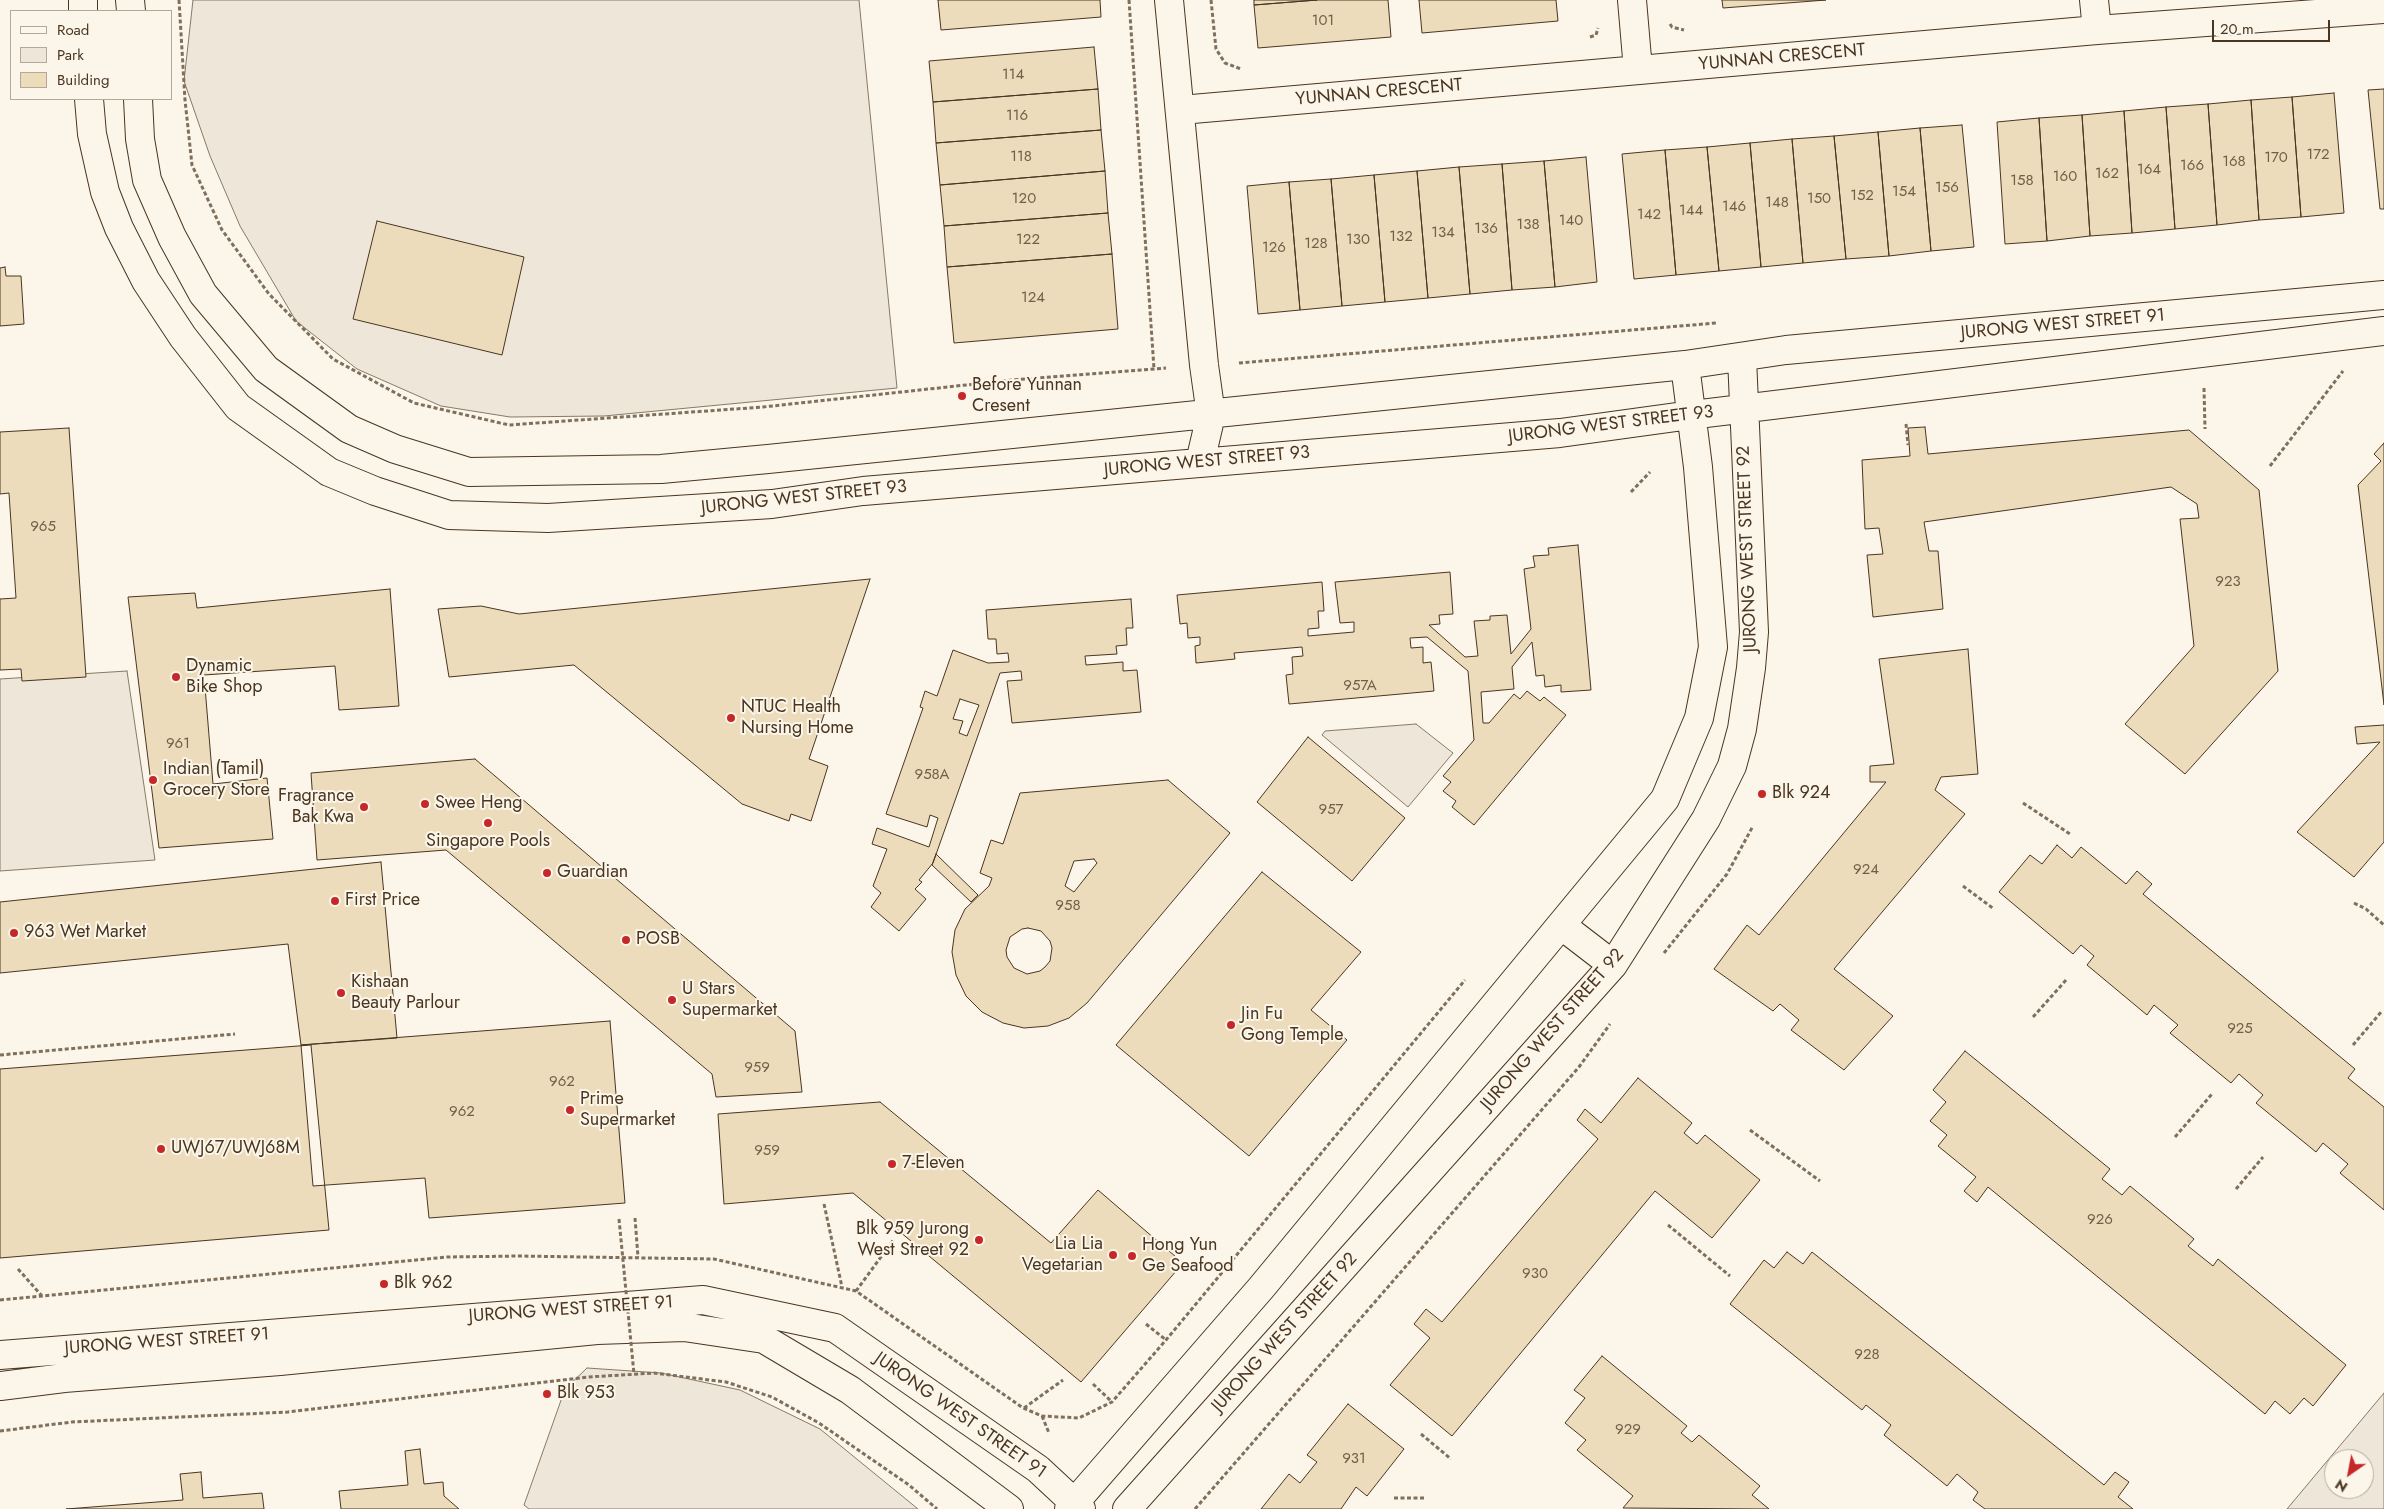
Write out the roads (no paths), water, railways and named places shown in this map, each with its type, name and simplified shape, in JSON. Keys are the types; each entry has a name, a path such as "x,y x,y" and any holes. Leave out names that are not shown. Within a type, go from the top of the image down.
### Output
{"street":[{"path":"1169,0 1204,365 1211,415 1200,462"},
{"path":"1632,0 1638,70"},
{"path":"2094,0 2097,30"},
{"name":"YUNNAN CRESCENT","path":"1181,110 2097,30 2384,8"},
{"name":"JURONG WEST STREET 93","path":"90,100 92,134 105,192 119,228 146,281 182,337 238,407 329,472 375,491 449,515 548,518 772,504 863,491 1560,433 1744,409"},
{"path":"138,100 140,140 147,180 172,237 203,294 266,369 349,429 395,448 469,472 661,469 1211,415 1742,358"},
{"name":"JURONG WEST STREET 91","path":"1742,358 1786,350 2384,295"},
{"path":"1744,409 2384,331"},
{"name":"JURONG WEST STREET 92","path":"1127,1509 1613,965 1706,819 1732,766 1742,729 1754,632 1745,462 1742,358"},
{"path":"1074,1507 1261,1288 1665,799 1699,718 1713,647 1698,467 1686,365"},
{"path":"1561,925 1613,965"},
{"name":"JURONG WEST STREET 91","path":"0,1355 703,1300 835,1328 1038,1469 1074,1507"},
{"name":"JURONG WEST STREET 91","path":"0,1386 64,1378 280,1362 597,1330 684,1327 764,1339 850,1390 1009,1509"}],"place":[{"name":"Before Yunnan Cresent","path":"962,396"},
{"name":"Dynamic Bike Shop","path":"176,677"},
{"name":"NTUC Health Nursing Home","path":"731,718"},
{"name":"Indian (Tamil) Grocery Store","path":"153,780"},
{"name":"Blk 924","path":"1762,794"},
{"name":"Swee Heng","path":"425,804"},
{"name":"Fragrance Bak Kwa","path":"364,807"},
{"name":"Singapore Pools","path":"488,823"},
{"name":"Guardian","path":"547,873"},
{"name":"First Price","path":"335,901"},
{"name":"963 Wet Market","path":"14,933"},
{"name":"POSB","path":"626,940"},
{"name":"Kishaan Beauty Parlour","path":"341,993"},
{"name":"U Stars Supermarket","path":"672,1000"},
{"name":"Jin Fu Gong Temple","path":"1231,1025"},
{"name":"Prime Supermarket","path":"570,1110"},
{"name":"UWJ67/UWJ68M","path":"161,1149"},
{"name":"7-Eleven","path":"892,1164"},
{"name":"Blk 959 Jurong West Street 92","path":"979,1240"},
{"name":"Lia Lia Vegetarian","path":"1113,1255"},
{"name":"Hong Yun Ge Seafood","path":"1132,1256"},
{"name":"Blk 962","path":"384,1284"},
{"name":"Blk 953","path":"547,1394"}]}
